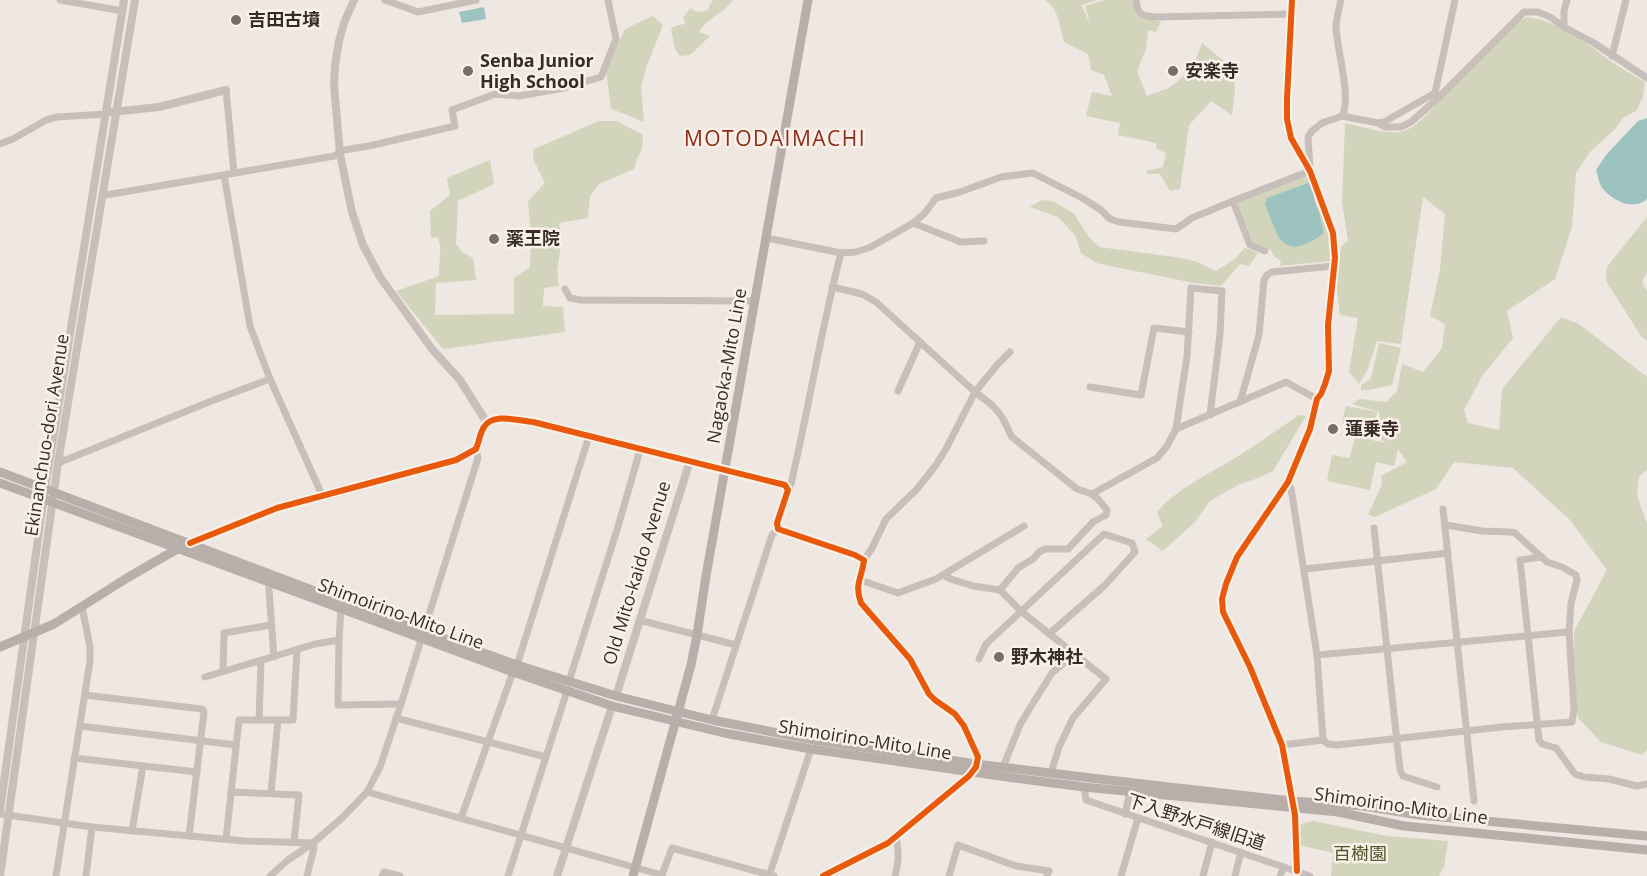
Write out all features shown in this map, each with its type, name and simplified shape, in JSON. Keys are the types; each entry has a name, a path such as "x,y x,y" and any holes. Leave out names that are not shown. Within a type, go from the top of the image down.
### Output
{"main road":[{"name":"Nagaoka-Mito Line","path":"634,872 691,665 697,635 808,0"},
{"name":"Shimoirino-Mito Line","path":"0,472 177,549 341,609 422,635"},
{"name":"Shimoirino-Mito Line","path":"0,483 49,495 190,543 422,635 515,669 568,686 712,720 1084,787 1293,805 1363,806 1419,815 1647,836"},
{"path":"0,647 54,624 127,578 190,543"},
{"name":"Shimoirino-Mito Line","path":"568,686 612,706 732,735 811,749 974,768 1003,767 1051,773 1293,805 1404,826 1647,850"}],"street":[{"path":"60,0 123,11"},
{"name":"Ekinanchuo-dori Avenue","path":"0,876 3,813 24,637 49,495 124,0"},
{"name":"Ekinanchuo-dori Avenue","path":"3,813 34,632 49,495 58,464 135,0"},
{"path":"354,0 344,23 336,53 335,101 340,154 355,223 363,245 380,277 432,349 460,380 487,423"},
{"path":"385,0 418,12 476,0"},
{"path":"103,195 334,156 344,150 455,126 452,110 495,94 519,96 564,88 601,77 616,39 608,0"},
{"path":"1136,0 1141,14 1156,18 1292,14"},
{"path":"1292,0 1287,119 1291,138 1310,171 1333,232 1335,258 1328,325 1329,371 1317,399 1310,429 1288,482 1237,557 1223,591 1222,608 1250,667 1282,745 1293,805 1297,871"},
{"path":"1341,0 1336,28 1345,96 1345,110 1342,116"},
{"path":"1378,123 1384,122 1435,93 1455,0"},
{"path":"1564,27 1567,0"},
{"path":"1612,56 1626,0"},
{"path":"1310,171 1308,149 1310,134 1322,123 1342,116 1378,123 1385,127 1401,127 1412,122 1524,12 1538,12 1550,17 1647,78"},
{"path":"0,144 46,120 57,117 106,114 159,106 226,90 234,173"},
{"path":"767,238 841,253 856,252 871,247 913,223 924,214 936,198 1001,177 1033,173 1084,199 1110,219 1176,229 1192,218 1310,171"},
{"path":"224,175 250,326 270,379 322,495"},
{"path":"1233,201 1250,245 1265,251"},
{"path":"913,223 961,242 984,241"},
{"path":"778,529 777,523 791,484 802,438 841,253"},
{"path":"1240,402 1259,335 1264,280 1267,275 1272,272 1334,266"},
{"path":"832,287 867,296 876,302 975,392 992,404 1012,437 1077,489 1092,494 1107,510 1107,515 1093,522 1068,549 1045,549 1039,552 1033,559 1018,568 1000,590"},
{"path":"1092,494 1157,458 1176,429 1189,332 1191,288 1222,291 1220,334 1210,415"},
{"path":"566,289 570,298 581,300 755,301"},
{"path":"1090,387 1141,395 1154,328 1189,332"},
{"path":"898,391 920,342"},
{"path":"823,876 872,852 896,837 961,783 974,768 978,754 964,726 955,714 929,694 910,659 861,603 857,587 864,560 886,519 917,489 936,465 975,392 1010,352"},
{"path":"58,464 214,399 270,379"},
{"path":"1176,429 1286,382 1317,399"},
{"path":"270,876 342,818 367,792 380,766 478,458 476,449 487,423 501,418 533,422 785,485 788,488"},
{"path":"461,818 515,669 589,436"},
{"path":"190,543 258,515 322,495 364,486 456,460 476,449"},
{"path":"508,876 618,530 640,450"},
{"name":"Old Mito-kaido Avenue","path":"616,696 690,461"},
{"path":"1288,482 1292,488 1317,655 1323,740"},
{"path":"1443,509 1474,801"},
{"path":"1282,745 1323,740 1328,744 1337,745 1572,722 1574,710 1569,632 1576,575 1542,557 1515,533 1482,531 1446,525"},
{"path":"860,580 898,593 944,575 1024,526"},
{"path":"1374,528 1400,770 1403,776 1437,787"},
{"path":"778,529 864,560"},
{"path":"712,720 772,535 778,529"},
{"path":"979,659 986,644 1104,534 1132,543 1135,552 1104,586 1049,634"},
{"path":"1305,569 1448,553"},
{"path":"1542,557 1520,560 1539,740 1542,744 1556,748 1575,774 1637,786 1647,784"},
{"path":"944,575 973,586 1000,590 1022,612 1107,679 1073,718 1059,747 1051,773"},
{"path":"269,583 274,657"},
{"path":"56,876 90,661 90,647 82,607"},
{"path":"341,609 338,705 401,704"},
{"path":"639,620 736,645"},
{"path":"223,671 224,633 271,624"},
{"path":"1317,655 1569,632"},
{"path":"205,677 315,644 339,640"},
{"path":"226,839 239,720 293,720 297,650"},
{"path":"1003,767 1020,724 1030,708 1052,673 1074,654"},
{"path":"259,720 261,661"},
{"path":"85,695 202,709 204,712 189,836"},
{"path":"557,876 612,706"},
{"path":"396,718 546,757"},
{"path":"271,794 278,720"},
{"path":"80,726 236,745"},
{"path":"367,792 566,848 634,872 662,874 672,848 771,876 811,749"},
{"path":"74,758 197,772"},
{"path":"132,831 143,766"},
{"name":"下入野水戸線旧道","path":"1084,787 1086,800 1310,876"},
{"path":"1125,814 1130,791"},
{"path":"231,792 299,795 294,842"},
{"path":"3,813 63,824 132,831 244,841 313,843"},
{"path":"1121,876 1138,818"},
{"path":"86,876 92,827"},
{"path":"895,876 899,861 896,837"},
{"path":"1203,876 1212,842"},
{"path":"307,876 314,848 313,843"},
{"path":"949,876 958,845 1016,866 1049,871 1047,876"},
{"path":"1235,876 1241,852"},
{"path":"1280,876 1284,867"},
{"path":"382,876 384,872 400,876"}],"green space":[{"path":"713,0 733,0 699,32 710,36 690,55 680,56 675,49 671,28 686,24 683,18 690,8 696,12 707,11"},
{"path":"1045,0 1098,0 1081,5 1090,23 1085,6 1105,0 1132,0 1138,16 1161,22 1156,32 1148,30 1146,49 1137,71 1147,96 1169,88 1192,69 1202,43 1232,68 1235,89 1232,115 1211,101 1189,125 1180,189 1170,191 1160,174 1148,174 1146,171 1163,167 1166,153 1157,149 1156,143 1118,135 1120,123 1086,116 1092,92 1112,96 1104,75 1091,70 1088,54 1064,42 1056,13"},
{"path":"653,16 663,25 641,86 644,122 611,109 606,71 625,29"},
{"path":"1527,17 1560,27 1645,82 1643,97 1636,111 1623,118 1616,128 1590,152 1576,173 1572,227 1555,279 1507,311 1513,338 1482,376 1464,410 1468,423 1499,430 1502,389 1561,317 1579,324 1647,377 1647,470 1639,476 1637,496 1647,523 1647,750 1642,755 1601,742 1578,718 1574,631 1607,570 1570,520 1513,468 1454,462 1436,489 1375,517 1368,515 1382,484 1381,476 1407,462 1398,449 1394,466 1376,462 1370,490 1327,481 1332,455 1350,458 1357,427 1342,423 1346,406 1377,412 1371,440 1387,443 1382,440 1379,412 1352,404 1359,399 1386,402 1397,392 1402,364 1423,372 1442,348 1445,324 1430,316 1440,270 1445,214 1423,197 1401,344 1377,341 1367,371 1359,384 1349,372 1358,318 1340,315 1336,282 1341,247 1348,241 1342,202 1345,123 1391,132 1409,129 1426,116 1520,20"},
{"path":"599,121 617,121 643,135 642,150 634,169 599,184 590,196 588,218 559,223 562,239 557,271 559,286 544,288 543,306 563,307 565,332 443,349 396,291 439,276 440,247 438,238 431,237 430,211 450,195 447,178 490,160 494,184 458,201 456,244 462,252 473,258 476,280 436,283 435,315 514,314 514,278 530,267 531,234 528,201 545,183 533,159 534,149"},
{"path":"1306,176 1310,178 1330,233 1331,261 1280,266 1281,261 1274,256 1271,250 1253,242 1238,204 1239,201"},
{"path":"1042,200 1055,202 1074,214 1088,236 1099,247 1182,258 1216,271 1235,259 1245,248 1258,253 1249,266 1240,264 1221,286 1194,283 1096,263 1081,253 1075,235 1058,217 1030,207"},
{"path":"1647,217 1647,272 1642,282 1647,291 1647,341 1641,336 1606,281 1607,267"},
{"path":"1379,343 1401,348 1392,385 1361,390 1361,385 1371,379"},
{"path":"1299,415 1306,416 1273,471 1238,485 1210,501 1195,522 1163,551 1146,539 1163,526 1157,513 1172,497"},
{"name":"百樹園","path":"1313,821 1387,836 1448,841 1444,867 1439,876 1331,876 1333,853 1299,845 1301,824"}],"water":[{"path":"484,7 486,19 462,23 459,12"},
{"path":"1647,118 1647,199 1642,203 1624,203 1603,189 1596,170 1606,155 1638,121"},
{"path":"1308,183 1314,188 1314,200 1324,233 1303,245 1291,246 1279,237 1265,205 1267,198"}],"cycle path":[{"path":"1292,0 1287,119 1291,138 1310,171 1333,233 1335,258 1328,325 1329,371 1317,399 1310,429 1288,482 1237,557 1222,599 1223,612 1250,667 1282,745 1295,815 1297,871"},
{"path":"190,543 277,508 456,460 476,449 481,432 488,422 500,419 533,422 785,485 788,490 777,523 778,529 864,560 858,586 861,603 910,659 929,694 955,714 964,726 978,757 976,767 969,776 888,843 823,876"}],"place":[{"name":"吉田古墳","path":"236,20"},
{"name":"Senba Junior High School","path":"468,71"},
{"name":"安楽寺","path":"1173,71"},
{"name":"薬王院","path":"494,239"},
{"name":"蓮乗寺","path":"1333,429"},
{"name":"野木神社","path":"999,657"}],"district":[{"name":"MOTODAIMACHI","path":"775,139"}]}
